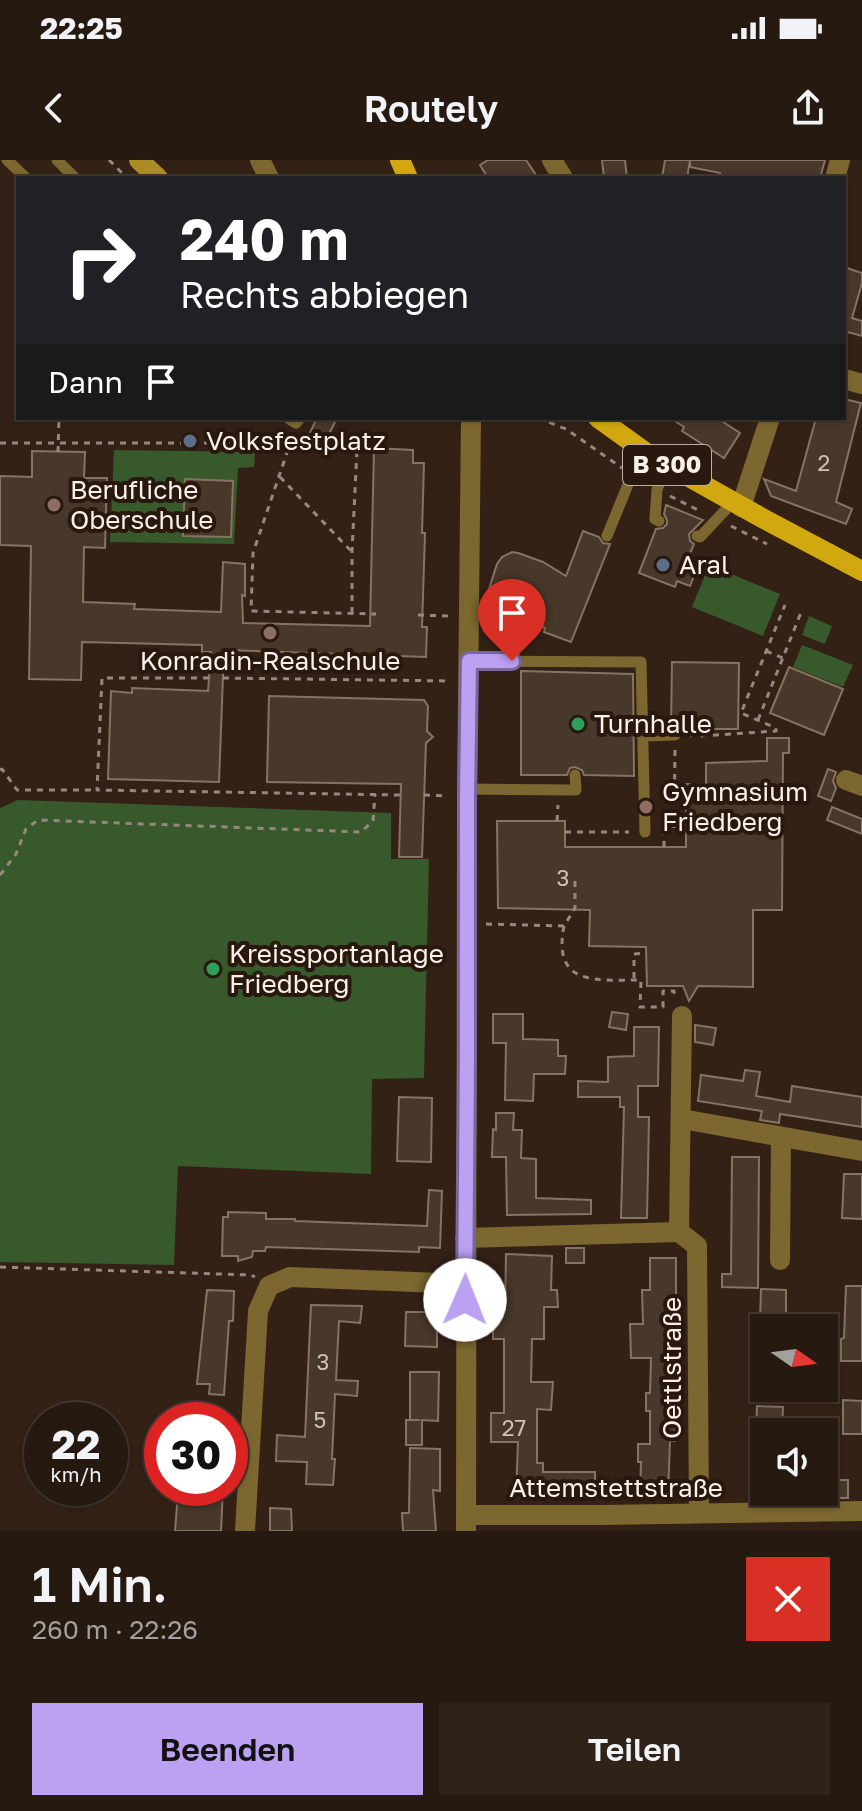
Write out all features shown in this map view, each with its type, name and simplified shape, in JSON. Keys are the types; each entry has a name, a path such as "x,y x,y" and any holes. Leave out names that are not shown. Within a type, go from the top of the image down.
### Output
{"main road":[{"path":"139,160 156,176"},
{"name":"B 300","path":"601,420 657,459 862,571"}],"street":[{"path":"466,1523 466,924 471,420"},
{"path":"737,504 769,420"},
{"path":"465,1238 679,1232 682,1016"},
{"path":"682,1119 862,1151"},
{"path":"780,1260 781,1137"},
{"name":"Oettlstraße","path":"679,1232 697,1246 699,1513"},
{"path":"245,1531 258,1311 269,1286 290,1277 465,1284"},
{"name":"Attemstettstraße","path":"466,1523 600,1515 862,1511"}],"lane":[{"path":"7,160 24,176"},
{"path":"57,160 73,176"},
{"path":"657,459 655,519 659,521"},
{"path":"607,536 629,482 657,459"},
{"path":"697,536 700,537 737,504"},
{"path":"469,671 641,662 645,832"},
{"path":"643,736 675,735"},
{"path":"467,793 576,790 575,775"}],"path":[{"path":"109,160 125,176"},
{"path":"58,452 59,420"},
{"path":"295,420 280,477 253,553 251,611 376,614"},
{"path":"352,613 357,449 361,439"},
{"path":"0,443 271,443"},
{"path":"280,477 352,552"},
{"path":"664,831 674,830 675,735 776,731 776,728 741,713 785,605"},
{"path":"758,720 802,610"},
{"path":"418,615 469,616"},
{"path":"766,651 783,658"},
{"path":"223,678 469,671"},
{"path":"97,790 102,678 209,678"},
{"path":"701,729 701,736"},
{"path":"0,770 17,790 401,795"},
{"path":"424,795 467,793"},
{"path":"0,875 16,854 26,829 38,820 361,832 373,821 375,794"},
{"path":"557,821 558,810"},
{"path":"565,832 606,832"},
{"path":"575,880 575,908 564,926 561,939 562,954 568,968 581,977 641,980 640,1007 663,1007 663,991 674,991 674,996"},
{"path":"466,924 564,926"},
{"path":"634,980 634,954 646,953"},
{"path":"0,1267 251,1275 269,1286"}],"green space":[{"path":"114,450 255,452 254,467 238,468 234,544 110,542"},
{"path":"709,565 780,594 763,636 692,607"},
{"path":"809,616 832,626 825,644 802,635"},
{"path":"802,645 853,665 843,687 793,667"},
{"name":"Kreissportanlage Friedberg","path":"18,800 391,813 391,859 429,859 424,1078 372,1079 371,1174 178,1166 174,1265 0,1262 0,808"}],"building":[{"path":"488,160 526,160 537,176 487,176 480,165"},
{"path":"602,160 625,160 627,176 604,176"},
{"path":"665,160 690,160 687,176 662,176"},
{"path":"690,160 825,160 821,176 719,176 720,173 690,167"},
{"path":"846,268 862,273 852,318 862,321 862,336 846,332"},
{"path":"846,399 861,403 836,502 852,509 846,524 771,496 764,479 796,491 815,420 846,420"},
{"path":"316,420 336,420 320,452 304,445"},
{"path":"673,420 720,420 740,433 724,458 682,431 684,427"},
{"path":"374,448 413,450 413,463 424,463 422,627 427,627 426,657 224,650 219,782 108,779 111,691 132,693 132,688 208,691 211,652 202,652 202,645 82,642 81,680 29,679 31,546 0,545 0,476 32,477 32,451 85,452 84,478 107,478 105,548 84,547 83,602 135,604 134,609 221,612 223,562 245,564 243,623 370,626"},
{"path":"185,479 233,481 231,537 183,536"},
{"path":"666,505 703,520 689,534 694,544 688,558 699,563 690,586 677,581 675,587 639,573 656,529 667,524 664,514"},
{"path":"583,531 610,544 571,642 496,609 501,594 489,589 502,557 512,552 518,553 543,562 566,576"},
{"path":"672,662 739,663 738,729 671,727"},
{"path":"789,667 843,689 824,735 770,713"},
{"name":"Turnhalle","path":"521,671 633,674 634,776 584,775 582,770 575,767 570,768 567,775 521,775"},
{"path":"269,696 424,700 428,706 427,731 433,737 426,743 422,857 399,857 401,784 267,782"},
{"path":"767,738 789,738 789,753 783,753 782,910 753,910 753,987 698,986 689,1001 683,986 647,986 646,947 589,946 590,910 498,908 497,821 565,821 565,847 686,847 686,784 706,784 706,763 767,761"},
{"path":"828,769 836,772 833,781 836,788 831,801 818,796"},
{"path":"832,807 862,819 862,834 827,820"},
{"path":"612,1012 628,1014 626,1030 609,1027"},
{"path":"493,1014 523,1014 523,1039 558,1040 558,1056 566,1056 565,1074 534,1074 533,1101 505,1100 506,1043 493,1043"},
{"path":"695,1025 716,1028 713,1045 695,1042"},
{"path":"634,1027 659,1027 658,1086 638,1086 638,1117 649,1117 647,1218 621,1218 624,1107 620,1107 620,1097 578,1097 578,1081 608,1082 608,1057 634,1056"},
{"path":"745,1070 760,1072 756,1096 790,1102 792,1086 862,1097 862,1127 780,1114 779,1123 760,1120 762,1111 698,1101 701,1075 743,1081"},
{"path":"399,1097 432,1098 431,1162 397,1161"},
{"path":"496,1113 514,1113 513,1130 522,1130 521,1158 536,1159 536,1198 591,1200 591,1214 507,1215 506,1157 492,1157"},
{"path":"732,1157 759,1157 758,1288 722,1287 722,1274 731,1274"},
{"path":"844,1174 862,1174 862,1219 842,1218"},
{"path":"429,1190 442,1191 440,1248 419,1247 419,1252 266,1247 265,1251 253,1251 252,1257 238,1261 238,1256 222,1256 223,1217 228,1217 228,1212 266,1213 266,1219 427,1226"},
{"path":"566,1248 584,1248 584,1263 566,1263"},
{"path":"506,1254 552,1256 551,1290 557,1290 558,1307 544,1307 544,1339 532,1339 531,1382 553,1382 551,1410 537,1409 537,1463 543,1463 543,1472 595,1472 595,1489 543,1488 543,1494 516,1494 518,1442 491,1442 491,1413 504,1413 504,1339 493,1339 493,1309 505,1310"},
{"path":"650,1258 676,1258 675,1441 670,1441 668,1495 640,1494 638,1444 650,1444 650,1411 646,1411 646,1393 650,1393 651,1358 631,1358 630,1324 643,1324 642,1290 650,1290"},
{"path":"846,1286 862,1286 862,1361 841,1361"},
{"path":"761,1289 786,1290 786,1314 760,1314"},
{"path":"207,1290 234,1291 224,1395 209,1394 210,1384 197,1384"},
{"path":"311,1305 362,1306 360,1323 339,1321 336,1380 358,1381 357,1396 335,1394 333,1485 306,1484 307,1462 276,1461 277,1435 305,1437"},
{"path":"406,1312 437,1312 437,1347 405,1346"},
{"path":"410,1372 439,1372 438,1421 422,1420 422,1445 406,1445 406,1420 410,1420"},
{"path":"843,1400 862,1401 862,1434 843,1434"},
{"path":"757,1406 783,1407 783,1418 757,1418"},
{"path":"410,1448 440,1449 440,1491 433,1490 436,1531 403,1531 402,1513 409,1513"},
{"path":"838,1480 848,1480 848,1498 838,1498"},
{"path":"177,1506 222,1506 221,1531 175,1531"},
{"path":"270,1508 291,1509 292,1531 270,1531"}],"place":[{"name":"Volksfestplatz","path":"190,441"},
{"name":"Berufliche Oberschule","path":"54,505"},
{"name":"Aral","path":"663,565"},
{"name":"Konradin-Realschule","path":"270,633"},
{"name":"Turnhalle","path":"578,724"},
{"name":"Gymnasium Friedberg","path":"646,807"},
{"name":"Kreissportanlage Friedberg","path":"213,969"}],"route":[{"path":"465,1300 469,661 512,661"}]}
